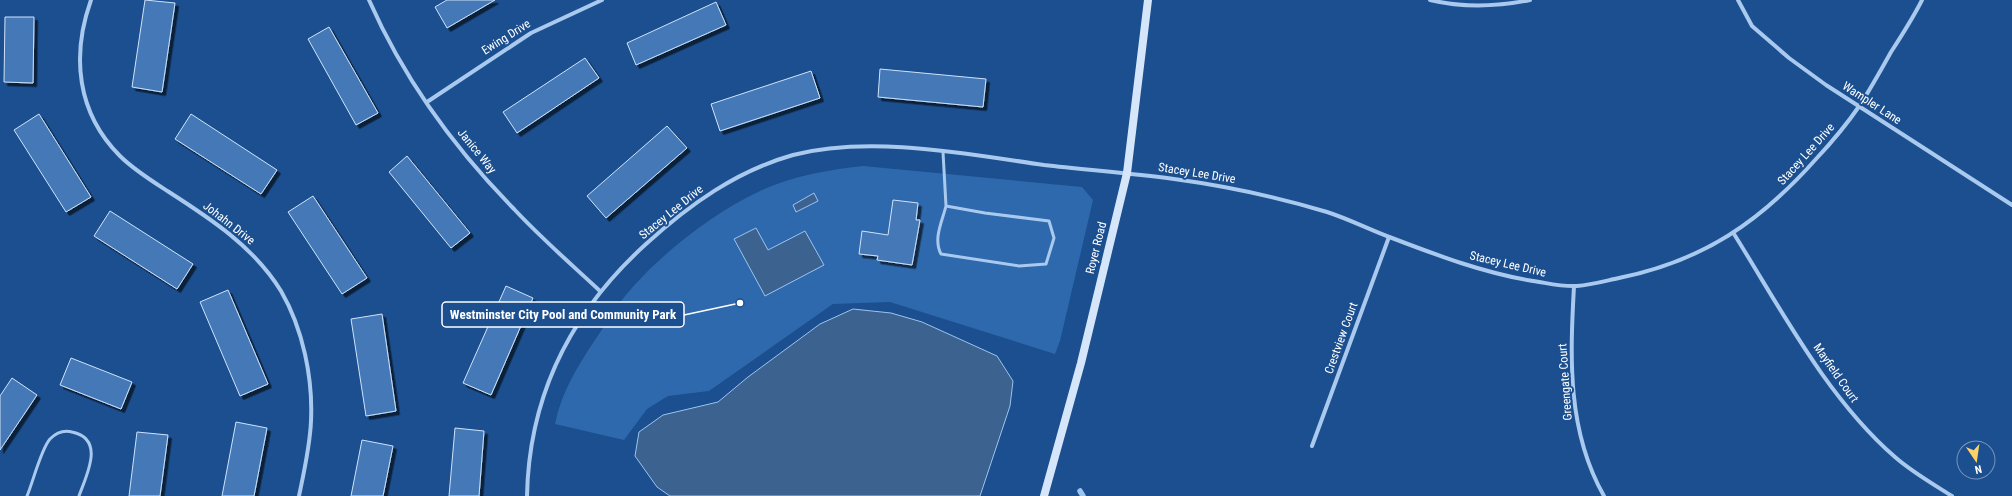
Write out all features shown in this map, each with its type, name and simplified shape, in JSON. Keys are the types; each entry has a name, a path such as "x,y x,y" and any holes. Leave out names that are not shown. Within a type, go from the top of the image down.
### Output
{"street":[{"name":"Johahn Drive","path":"91,0 83,21 79,50 80,75 86,100 96,125 120,157 141,173 211,219 236,238 258,260 281,291 297,328 307,363 311,394 311,422 300,496"},
{"name":"Janice Way","path":"369,0 386,35 427,102 464,153 514,209 600,291"},
{"name":"Ewing Drive","path":"427,102 531,33 602,0"},
{"name":"Royer Road","path":"1044,496 1081,363 1127,173 1148,0"},
{"path":"1430,0 1472,7 1528,0"},
{"name":"Wampler Lane","path":"1738,0 1752,26 1772,44 1826,85 2012,205"},
{"name":"Stacey Lee Drive","path":"527,496 532,442 539,410 551,373 571,332 600,291 634,255 697,201 728,181 765,164 797,154 840,148 878,146 944,152 1178,179 1248,191 1332,214 1458,263 1486,272 1552,284 1574,286 1639,274 1692,256 1734,234 1762,214 1795,183 1825,149 1859,106 1922,0"},
{"name":"Mayfield Court","path":"1734,234 1824,377 1850,411 1895,457 1952,496"},
{"name":"Crestview Court","path":"1312,446 1389,237"},
{"name":"Greengate Court","path":"1574,286 1570,348 1574,400 1586,455 1596,482 1604,496"}],"lane":[{"path":"944,152 946,206 938,236 938,247 941,254 1019,266 1046,264 1054,238 1049,221 985,213 946,206"},
{"path":"27,496 49,440 66,431 82,436 90,443 91,448 91,462 79,496"}],"shaded area":[{"path":"863,166 1082,187 1093,200 1060,341 1055,354 890,302 833,304 709,391 668,396 647,409 624,440 555,424 561,402 576,370 611,315 635,284 684,239 721,212 771,186 810,174"},
{"path":"814,193 818,201 796,212 793,205"},
{"path":"756,228 768,250 805,231 824,265 765,296 734,239"},
{"path":"853,309 891,313 922,322 997,356 1013,381 1010,406 980,496 670,496 657,487 635,456 639,432 663,415 718,402 748,377 820,324"}],"building":[{"path":"145,0 175,3 162,92 132,87"},
{"path":"447,0 495,0 447,28 435,7"},
{"path":"716,2 726,25 636,65 627,43"},
{"path":"5,17 34,17 33,83 4,82"},
{"path":"329,27 378,113 356,125 308,39"},
{"path":"585,58 599,78 517,133 503,112"},
{"path":"880,69 986,79 983,107 878,97"},
{"path":"811,71 820,98 720,131 711,104"},
{"path":"39,114 91,197 66,212 14,130"},
{"path":"191,114 277,170 261,194 175,139"},
{"path":"667,126 687,148 606,218 587,196"},
{"path":"407,156 470,233 451,248 389,172"},
{"path":"313,196 367,278 342,294 288,212"},
{"path":"893,200 918,203 916,220 920,220 912,265 877,260 878,256 859,254 862,231 888,235"},
{"path":"110,211 193,264 177,289 94,236"},
{"path":"506,286 533,298 491,395 463,383"},
{"path":"228,290 268,384 240,396 200,302"},
{"path":"382,314 396,411 366,416 351,319"},
{"path":"71,358 132,382 121,409 60,385"},
{"path":"12,378 37,395 0,450 0,396"},
{"path":"236,422 267,428 254,496 222,496"},
{"path":"455,428 484,431 479,496 449,496"},
{"path":"137,432 168,435 160,496 129,496"},
{"path":"362,440 393,446 383,496 351,496"}],"waterway":[{"path":"1080,491 1083,496"}],"place":[{"name":"Westminster City Pool and Community Park","path":"740,303"}]}
